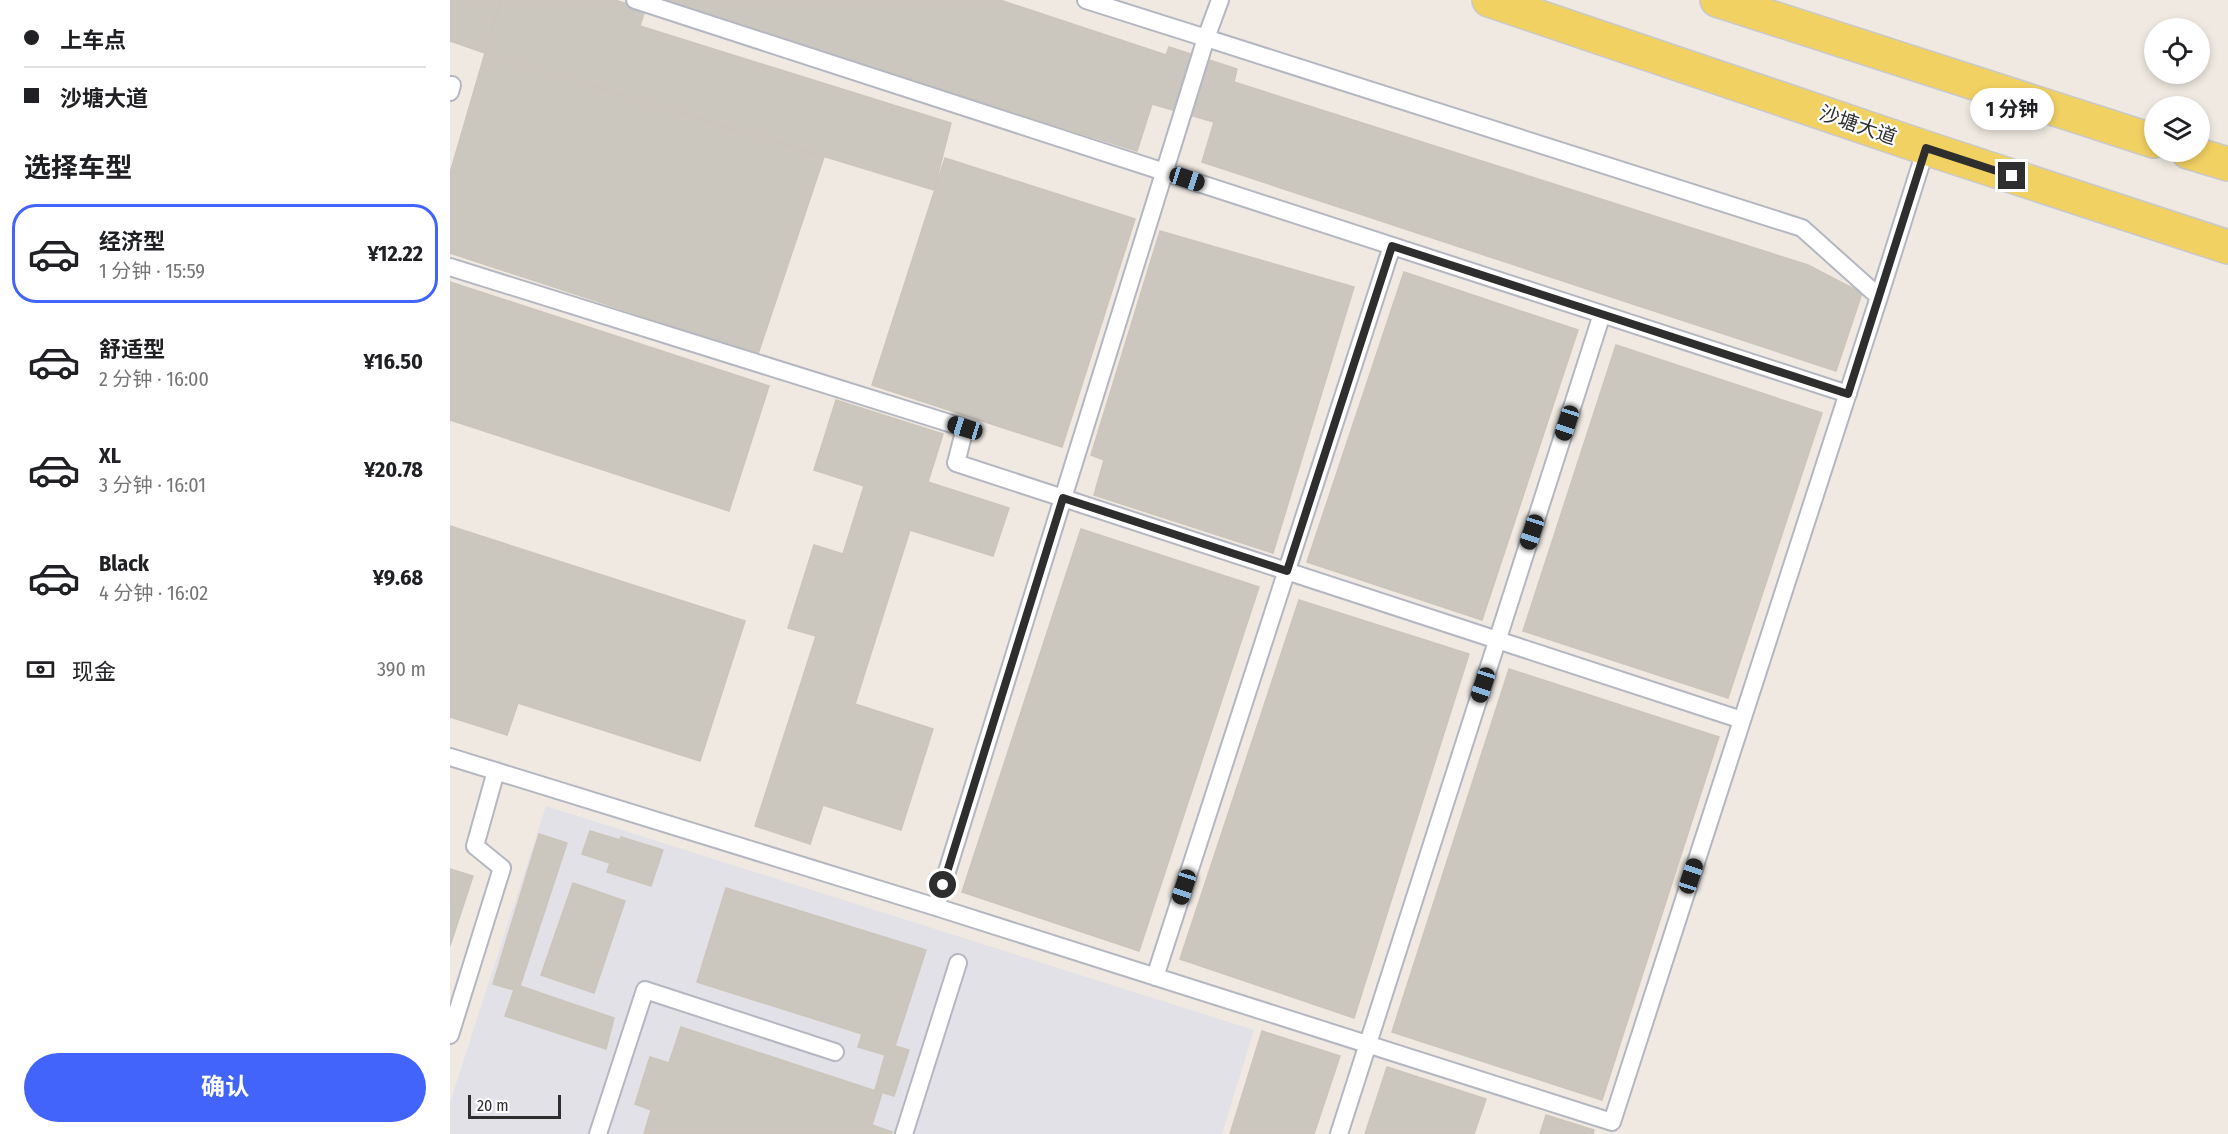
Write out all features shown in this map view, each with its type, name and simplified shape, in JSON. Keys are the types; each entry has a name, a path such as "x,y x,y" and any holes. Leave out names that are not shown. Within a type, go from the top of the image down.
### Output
{"main road":[{"name":"沙塘大道","path":"1488,0 2228,247"},
{"path":"1717,0 2144,138"},
{"path":"2210,159 2228,164"}],"lane":[{"path":"635,0 1848,394"},
{"path":"1086,0 1802,228 1879,297"},
{"path":"936,907 1164,172 1220,0"},
{"path":"450,85 452,86 450,92"},
{"path":"450,757 936,907 1612,1122 1926,148"},
{"path":"1155,977 1392,246"},
{"path":"450,267 965,428 956,463 1742,720"},
{"path":"1339,1134 1602,314"},
{"path":"450,1035 502,868 475,846 496,771"},
{"path":"904,1134 958,963"},
{"path":"598,1134 645,990 835,1052"}],"shaded area":[{"path":"546,806 1254,1030 1222,1134 450,1134 450,1102"}],"building":[{"path":"450,0 501,0 485,53 450,41"},
{"path":"501,0 615,0 645,10 640,26 951,123 934,190 485,53"},
{"path":"658,0 1000,0 1166,55 1169,47 1237,69 1234,82 1808,265 1862,293 1836,371 1202,162 1214,122 1152,104 1137,151"},
{"path":"485,53 824,157 758,354 450,253 450,173"},
{"path":"945,158 1135,219 1062,447 872,385"},
{"path":"1160,231 1354,287 1273,553 1094,495 1104,460 1091,455"},
{"path":"1404,272 1578,330 1482,620 1307,562"},
{"path":"450,282 769,386 729,511 450,420"},
{"path":"1616,345 1822,413 1728,698 1523,631"},
{"path":"836,400 943,434 928,482 1009,508 993,556 910,530 855,704 933,729 901,830 823,805 810,844 755,826 816,636 788,628 814,545 843,554 864,486 814,470"},
{"path":"450,526 745,621 700,761 518,703 507,735 450,717"},
{"path":"1081,529 1259,587 1139,951 962,892"},
{"path":"1299,600 1469,654 1354,1018 1180,959"},
{"path":"1509,669 1719,737 1602,1100 1392,1032"},
{"path":"590,831 620,840 621,837 663,850 651,886 607,872 610,863 582,854"},
{"path":"539,834 567,843 520,986 614,1018 606,1049 505,1016 514,990 493,984"},
{"path":"450,869 473,876 450,946"},
{"path":"573,883 625,901 594,993 541,975"},
{"path":"726,888 926,950 895,1046 909,1050 894,1096 875,1090 885,1055 858,1047 862,1034 697,982"},
{"path":"681,1027 882,1093 872,1125 892,1132 891,1134 644,1134 651,1110 635,1104 650,1057 669,1063"},
{"path":"1262,1031 1340,1056 1314,1134 1230,1134"},
{"path":"1387,1067 1486,1099 1474,1134 1365,1134"},
{"path":"1546,1115 1594,1130 1593,1134 1540,1134"}],"route":[{"path":"943,885 1063,498 1287,571 1392,246 1848,394 1926,148 2012,176"}]}
